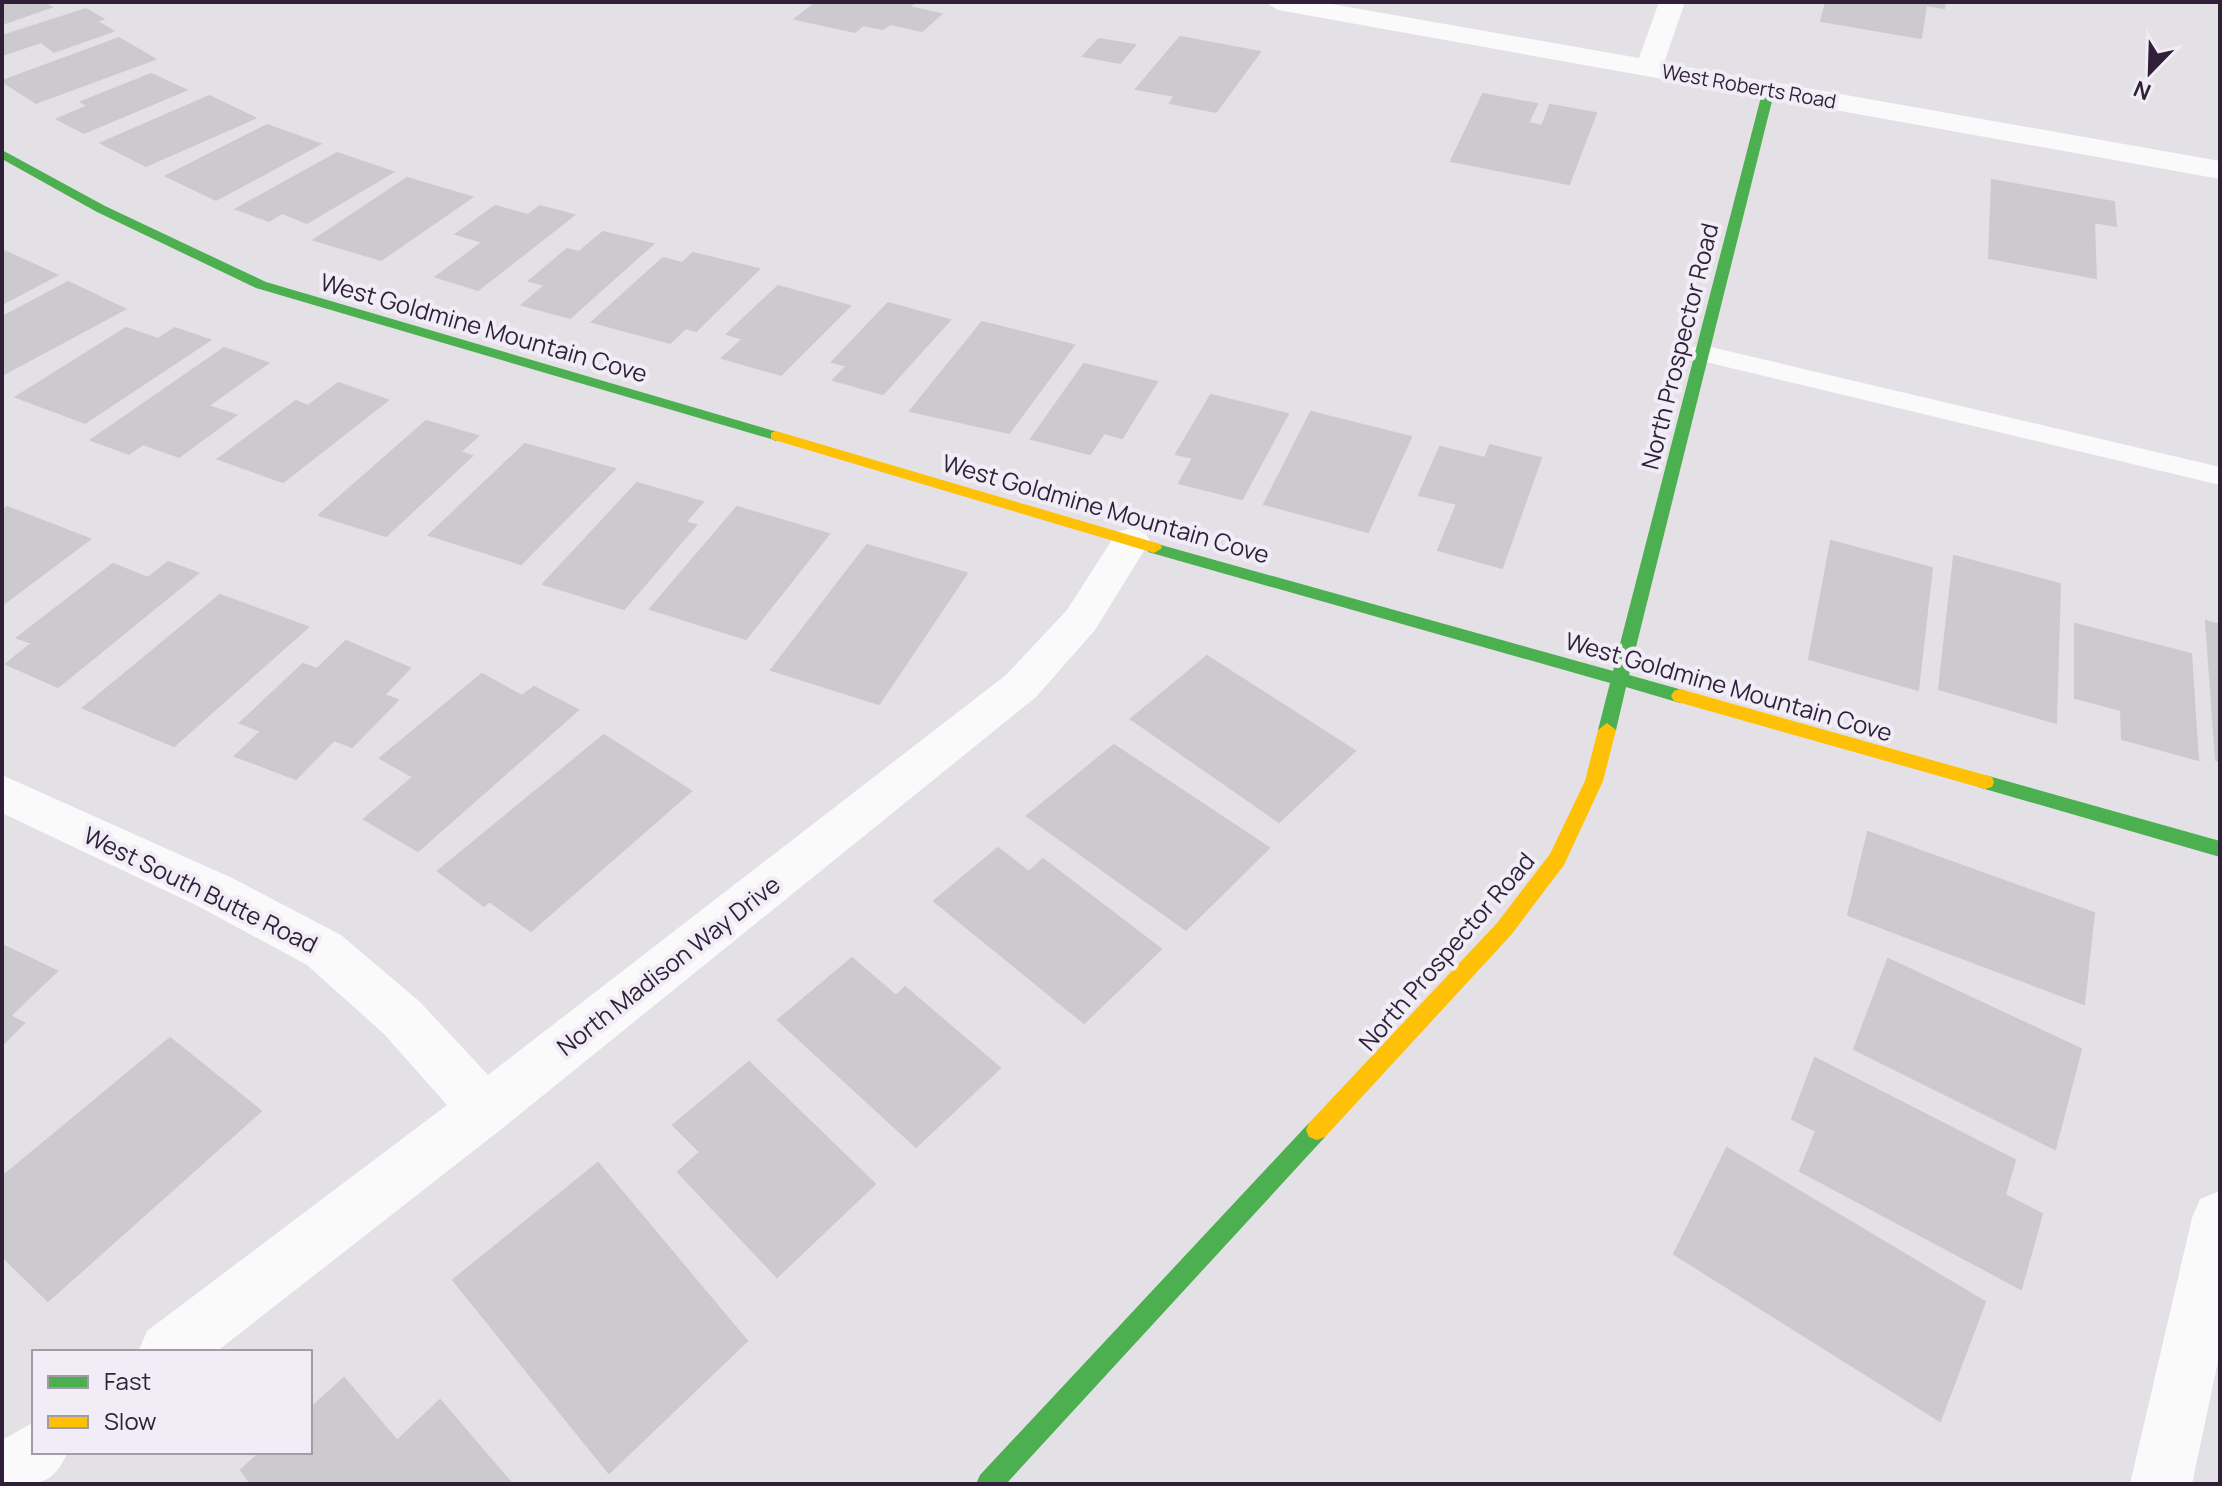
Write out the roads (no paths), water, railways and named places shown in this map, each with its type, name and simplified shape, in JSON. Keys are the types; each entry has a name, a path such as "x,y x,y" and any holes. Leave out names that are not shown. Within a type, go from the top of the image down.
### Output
{"street":[{"name":"West Roberts Road","path":"1278,2 2220,170"},
{"path":"1649,68 1672,2"},
{"name":"North Prospector Road","path":"989,1484 1504,929 1557,859 1594,781 1769,89"},
{"name":"West Goldmine Mountain Cove","path":"2,154 101,209 261,285 1131,541 2220,849"},
{"name":"North Madison Way Drive","path":"171,1350 485,1109 1021,686 1081,620 1131,541"},
{"name":"West South Butte Road","path":"2,793 215,892 324,950 402,1018 485,1109"},
{"path":"2161,1484 2220,1218"},
{"path":"2,1479 34,1454"}],"lane":[{"path":"1702,353 2220,476"}]}
